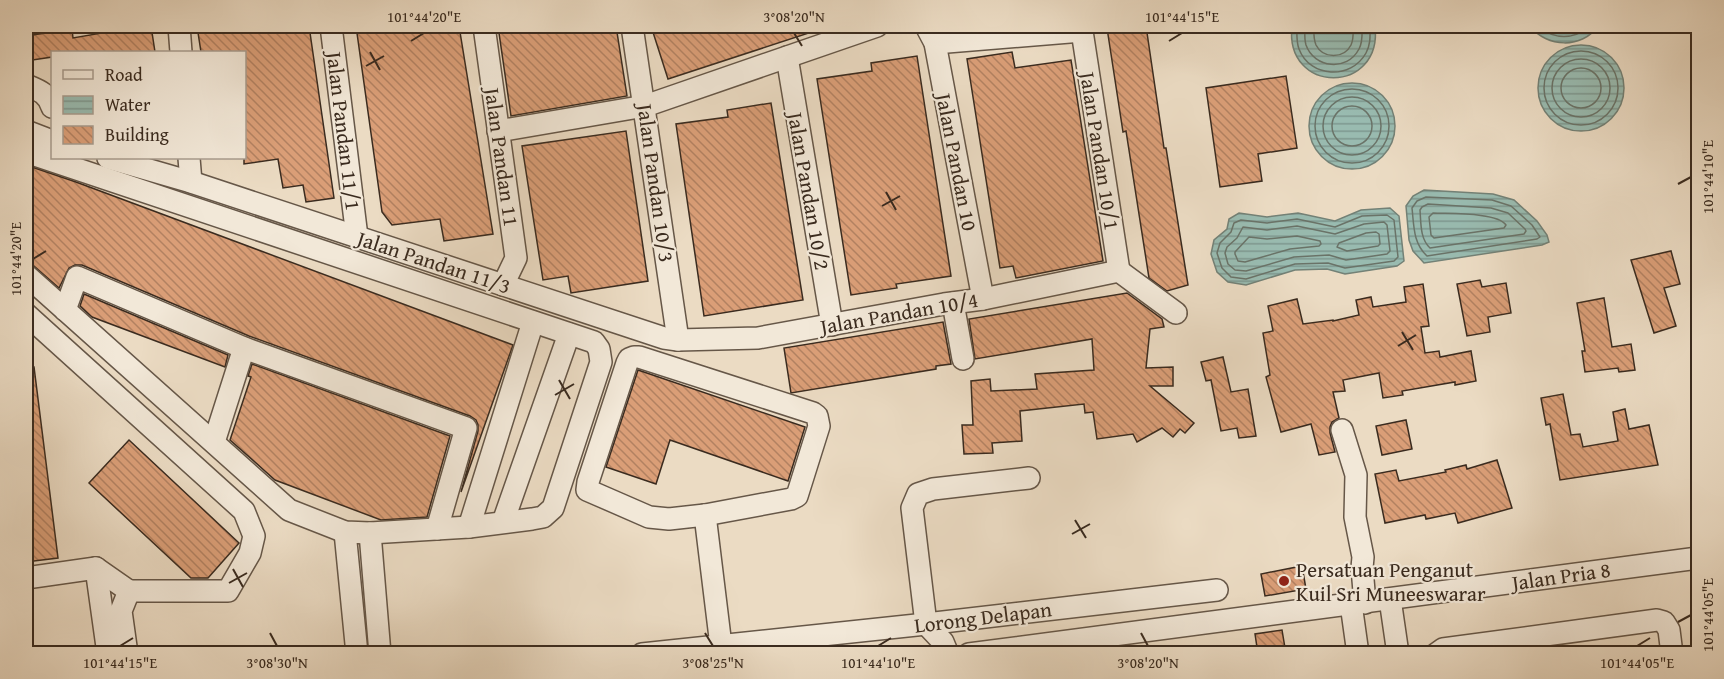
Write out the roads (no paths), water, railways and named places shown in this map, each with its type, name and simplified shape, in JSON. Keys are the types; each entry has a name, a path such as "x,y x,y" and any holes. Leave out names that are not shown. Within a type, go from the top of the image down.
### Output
{"street":[{"path":"179,26 181,51"},
{"name":"Jalan Pandan 11/1","path":"331,26 357,237"},
{"name":"Jalan Pandan 11","path":"484,26 516,258 503,285"},
{"name":"Jalan Pandan 10/3","path":"633,26 678,340"},
{"path":"498,131 645,106 877,26"},
{"name":"Jalan Pandan 10/1","path":"930,34 1083,28 1119,271"},
{"name":"Jalan Pandan 10","path":"930,34 983,299"},
{"name":"Jalan Pandan 10/2","path":"787,57 832,325"},
{"path":"26,85 43,91 51,104"},
{"path":"26,131 50,140"},
{"path":"26,152 594,342 599,349 600,362 553,508 543,517 469,527 370,533 345,532 289,510 26,275"},
{"name":"Jalan Pandan 11/3","path":"111,159 191,182 664,339 678,340"},
{"path":"189,159 191,182"},
{"path":"1119,271 1176,313"},
{"name":"Jalan Pandan 10/4","path":"678,340 758,338 983,299 1119,271"},
{"path":"65,310 77,277 244,348 466,428 437,529"},
{"path":"953,303 963,359"},
{"path":"26,314 244,511 254,536 250,553 228,591 129,591 96,568 26,578"},
{"path":"469,527 533,322"},
{"path":"503,522 569,334"},
{"path":"214,442 244,348"},
{"path":"639,357 813,413 819,420 799,493 794,498 705,515 669,519 649,517 587,490 629,359 639,357"},
{"path":"1342,430 1356,475 1355,517 1363,557 1358,603 1358,654"},
{"path":"948,654 943,642 926,624 912,508 918,494 933,489 1029,478"},
{"path":"705,515 721,649"},
{"path":"345,532 356,643 345,654"},
{"path":"370,533 380,654"},
{"name":"Jalan Pria 8","path":"969,654 1698,558"},
{"path":"96,568 127,654"},
{"name":"Lorong Delapan","path":"642,654 721,649 1217,590"},
{"path":"108,654 112,612 129,591"},
{"path":"1390,599 1398,654"},
{"path":"1436,654 1443,649 1657,620 1664,622 1669,630 1672,654"},
{"path":"378,630 392,654"}],"water":[{"path":"1292,26 1375,26 1373,49 1364,65 1350,75 1333,78 1317,75 1303,65 1294,49"},
{"path":"1530,26 1598,26 1583,39 1564,43 1546,39"},
{"path":"1581,45 1605,52 1617,64 1624,88 1617,112 1605,124 1581,131 1557,124 1545,112 1538,88 1545,64 1557,52"},
{"path":"1352,83 1376,90 1388,102 1395,126 1388,150 1376,162 1352,169 1328,162 1316,150 1309,126 1316,102 1328,90"},
{"path":"1424,190 1493,194 1514,200 1537,221 1549,242 1424,263 1413,251 1409,240 1406,206 1413,196"},
{"path":"1390,208 1399,216 1404,261 1397,266 1345,274 1327,269 1295,270 1246,285 1228,282 1217,272 1211,254 1214,240 1227,229 1229,219 1239,213 1267,217 1298,213 1335,221 1361,210"}],"place":[{"name":"Persatuan Penganut Kuil Sri Muneeswarar","path":"1284,581"}]}
